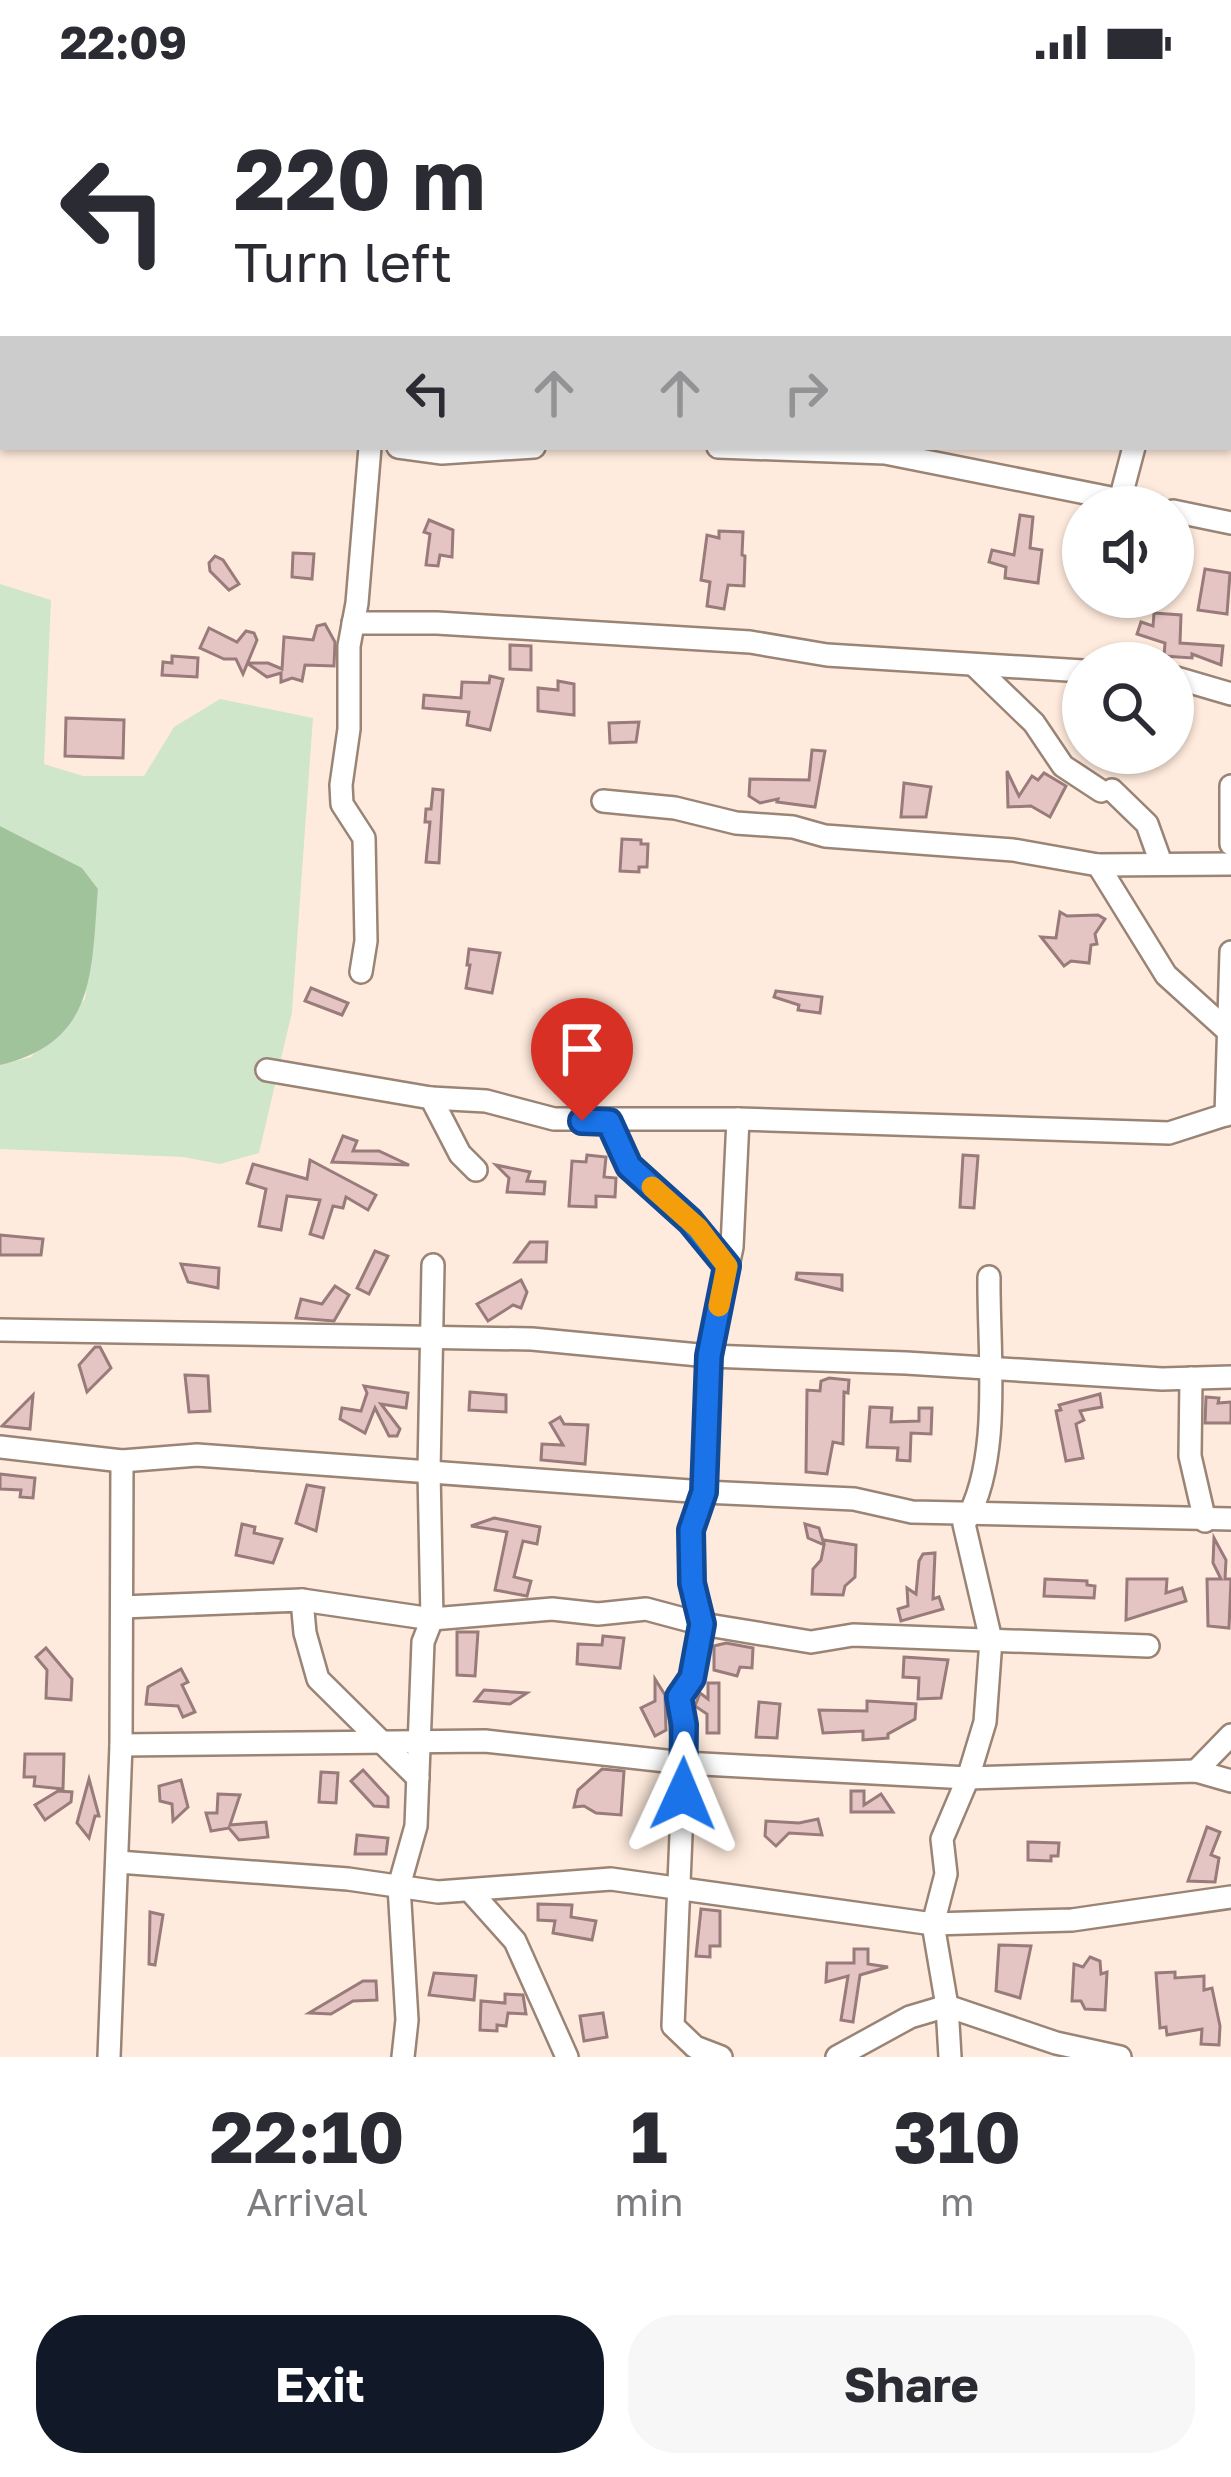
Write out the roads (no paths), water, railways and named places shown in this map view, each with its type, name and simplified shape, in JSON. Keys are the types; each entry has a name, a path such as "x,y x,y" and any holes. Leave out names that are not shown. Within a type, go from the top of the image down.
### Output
{"street":[{"path":"361,972 366,940 364,838 342,804 341,785 349,729 349,646 370,450"},
{"path":"420,450 488,450"},
{"path":"802,450 982,458 1074,486"},
{"path":"1124,486 1133,450"},
{"path":"1194,515 1231,523"},
{"path":"353,623 437,622 750,642 827,655 1062,670"},
{"path":"976,667 1034,723 1063,766 1107,790 1147,824 1161,862"},
{"path":"1194,683 1231,694"},
{"path":"1231,785 1231,844"},
{"path":"603,801 675,808 825,836 1013,850 1098,866 1231,864"},
{"path":"1098,866 1166,975 1229,1032"},
{"path":"267,1070 431,1098 486,1101 554,1119 738,1119 1169,1133 1229,1114 1231,952"},
{"path":"431,1098 460,1154 476,1170"},
{"path":"721,2057 695,2047 673,2026 682,1891 684,1725 679,1697 692,1678 702,1624 692,1583 691,1530 704,1492 709,1356 732,1247 738,1119"},
{"path":"609,1122 629,1166 690,1221 727,1266"},
{"path":"403,2057 407,2020 399,1886 416,1826 423,1642 432,1619 433,1265"},
{"path":"950,2057 933,1924 946,1874 942,1839 985,1722 991,1640 964,1524 990,1446 989,1277"},
{"path":"0,1330 532,1339 709,1356 1231,1377"},
{"path":"1192,1378 1190,1456 1205,1520"},
{"path":"0,1447 122,1461 197,1455 854,1499 912,1512 1231,1519"},
{"path":"109,2057 122,1745 122,1461"},
{"path":"122,1607 302,1600 432,1619 552,1609 598,1614 646,1609 702,1624 812,1642 854,1635 1148,1646"},
{"path":"302,1600 305,1633 318,1679 418,1778"},
{"path":"1196,1771 1231,1735"},
{"path":"122,1745 485,1741 684,1763 968,1778 1196,1771 1231,1781"},
{"path":"118,1862 472,1893 611,1879 933,1924 1072,1920 1231,1898"},
{"path":"472,1893 515,1941 567,2057"},
{"path":"837,2057 910,2018 946,2006 989,2023 1120,2057"}]}
